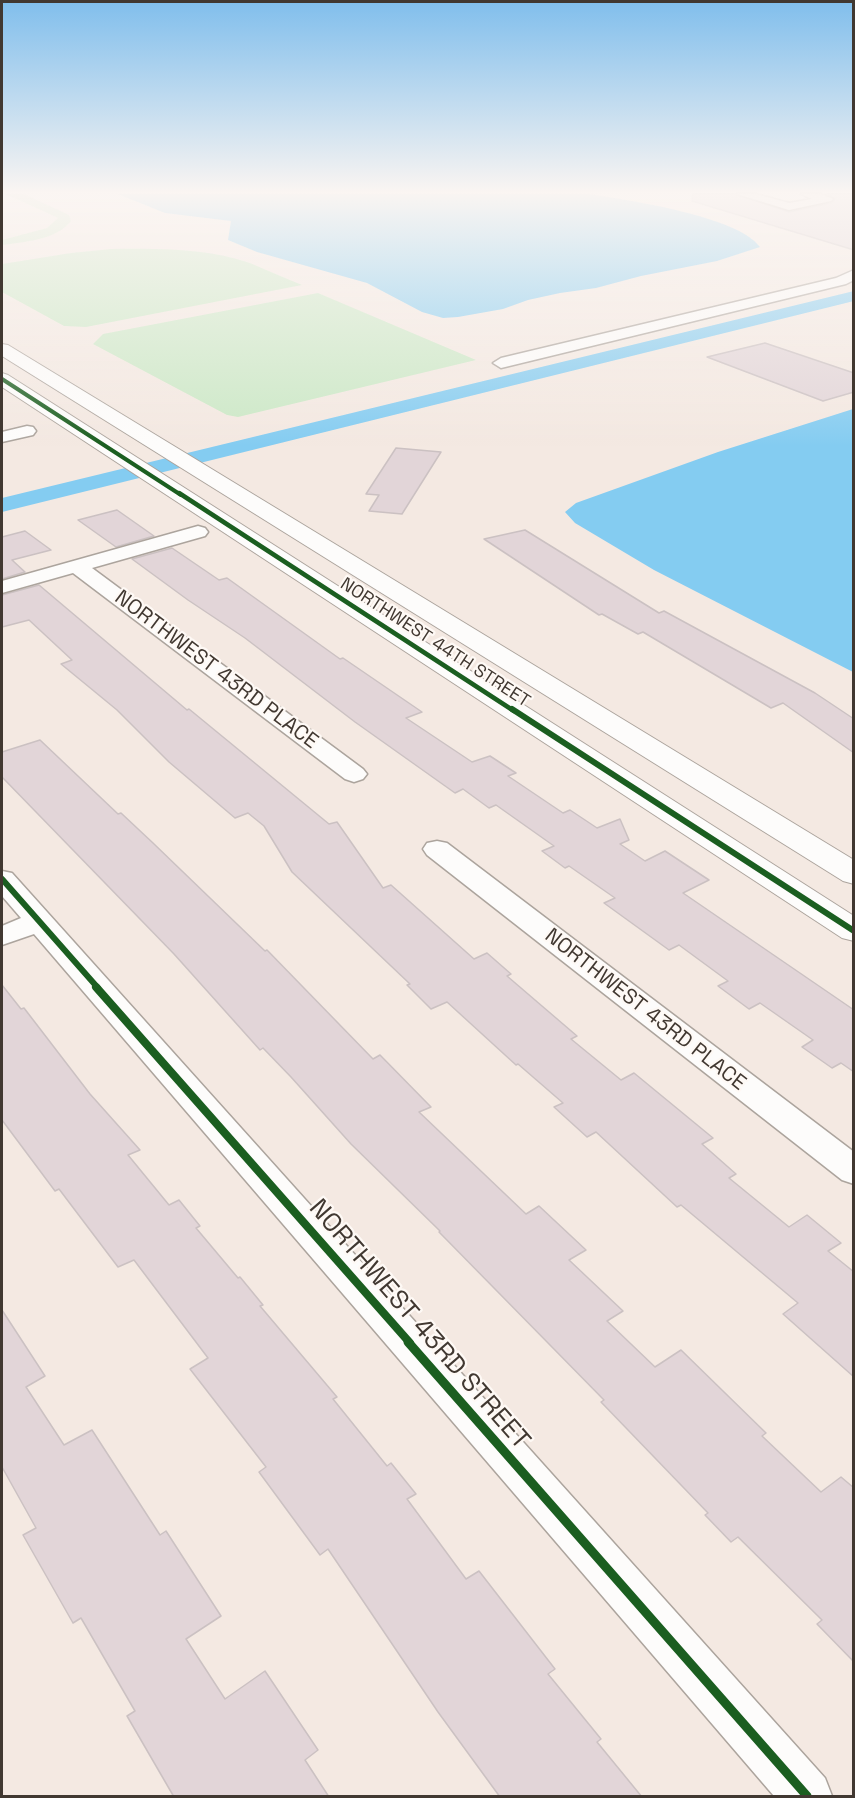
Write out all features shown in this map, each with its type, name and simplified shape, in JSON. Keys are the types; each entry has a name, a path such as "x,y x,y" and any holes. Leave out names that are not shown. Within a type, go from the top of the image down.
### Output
{"street":[{"path":"501,363 846,278"},
{"name":"NORTHWEST 44TH STREET","path":"2,349 854,874"},
{"name":"NORTHWEST 44TH STREET","path":"2,379 854,931"},
{"path":"2,437 27,431"},
{"path":"232,530 276,518"},
{"path":"2,587 198,532"},
{"name":"NORTHWEST 43RD PLACE","path":"78,567 354,774"},
{"name":"NORTHWEST 43RD PLACE","path":"437,849 854,1171"},
{"name":"NORTHWEST 43RD STREET","path":"2,879 807,1797"},
{"path":"2,936 38,922"}],"green space":[{"path":"2,278 285,278 302,285 86,327 64,326 2,292"},
{"path":"318,293 476,360 238,417 227,415 93,344 103,334"}],"water":[{"path":"349,278 634,278 596,288 528,300 503,309 443,318 422,312 367,283"},
{"path":"853,409 853,672 654,570 575,523 565,512 576,503 718,452"}],"building":[{"path":"765,343 854,373 854,392 823,401 707,357"},
{"path":"396,448 441,452 402,514 369,511 379,495 366,494"},
{"path":"117,510 154,536 116,547 78,520"},
{"path":"525,530 659,613 664,611 815,693 854,719 854,753 783,703 771,708 643,632 638,634 602,614 599,615 484,539"},
{"path":"25,531 51,550 12,560 25,572 2,579 2,537"},
{"path":"172,548 219,580 227,578 340,659 343,658 422,712 406,718 472,762 490,756 516,773 508,776 563,813 570,810 597,828 620,819 629,840 620,844 645,861 665,851 709,880 683,893 854,1010 854,1072 841,1063 832,1068 802,1047 813,1040 760,1003 749,1009 718,986 728,981 679,945 669,950 604,903 615,898 569,866 565,868 542,851 554,846 496,805 489,808 463,789 455,793 355,722 245,638 132,559"},
{"path":"39,585 187,710 189,709 329,824 337,822 383,888 391,885 474,959 487,953 511,974 507,976 577,1036 571,1039 621,1080 634,1073 713,1138 702,1144 736,1174 729,1178 789,1227 807,1215 841,1243 828,1251 854,1272 854,1377 783,1314 798,1303 681,1205 677,1207 596,1132 587,1137 554,1107 563,1103 518,1064 516,1065 447,1002 431,1009 407,985 410,984 292,872 264,826 248,813 235,818 169,762 117,710 61,664 72,660 29,620 2,627 2,595"},
{"path":"40,740 118,814 121,813 153,843 265,951 267,950 373,1059 380,1055 431,1107 419,1112 526,1214 539,1206 586,1250 569,1260 623,1311 607,1321 655,1367 681,1350 766,1433 762,1436 821,1492 841,1477 854,1488 854,1662 817,1624 822,1620 738,1537 731,1542 705,1515 708,1513 601,1402 604,1400 440,1231 351,1144 263,1048 260,1050 174,954 2,777 2,752"},
{"path":"2,985 21,1009 24,1008 90,1094 140,1150 128,1155 169,1205 179,1200 200,1226 196,1228 238,1278 240,1277 263,1305 260,1306 337,1397 333,1399 387,1466 391,1463 416,1494 407,1499 466,1579 479,1571 555,1669 548,1674 601,1739 597,1742 642,1797 500,1797 438,1712 328,1549 320,1555 259,1472 266,1467 190,1369 208,1358 134,1260 118,1267 59,1189 55,1191 2,1120"},
{"path":"2,1310 45,1376 26,1387 64,1445 92,1430 160,1535 166,1531 221,1616 186,1639 225,1699 265,1671 318,1750 305,1760 329,1797 174,1797 127,1716 135,1711 81,1618 73,1623 23,1535 36,1528 2,1467"}],"waterway":[{"path":"2,505 854,296"}],"cycle path":[{"path":"2,379 854,931"},
{"path":"2,879 807,1796"}]}
